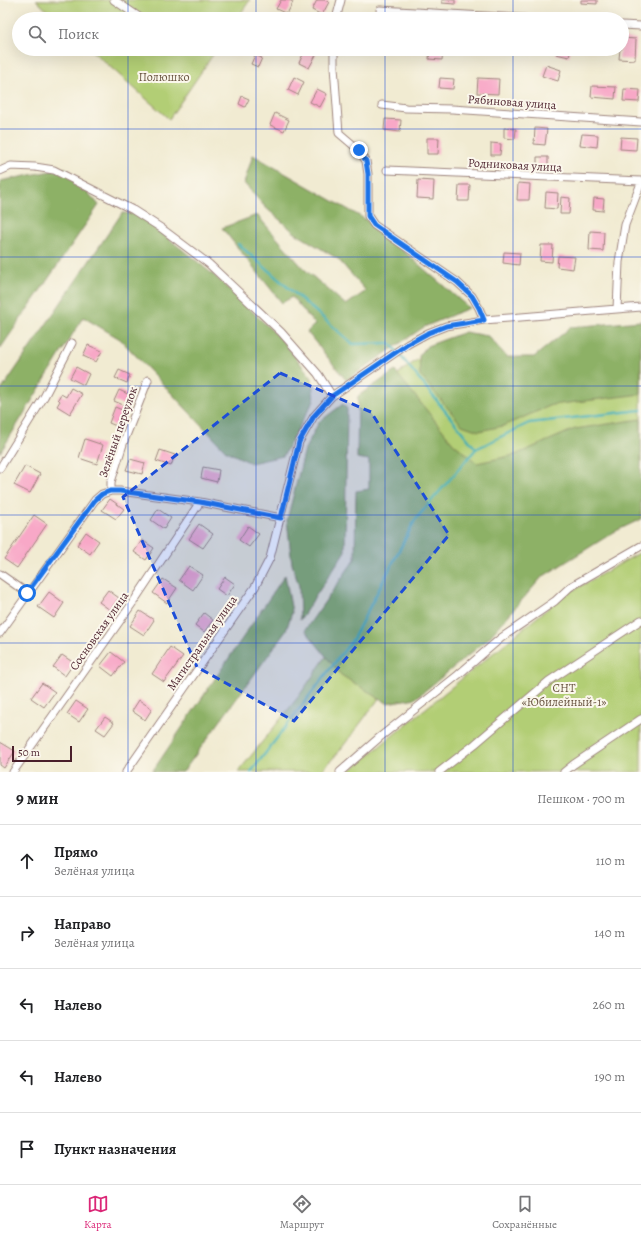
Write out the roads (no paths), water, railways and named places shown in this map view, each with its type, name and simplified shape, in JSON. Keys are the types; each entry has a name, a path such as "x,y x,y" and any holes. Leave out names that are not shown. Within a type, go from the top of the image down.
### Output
{"street":[{"path":"114,0 132,12"},
{"path":"338,12 341,0"},
{"path":"380,10 415,12"},
{"path":"629,25 641,26"},
{"path":"334,56 339,133 359,150 366,161 368,174 368,216 374,225 457,282 472,296 484,320"},
{"name":"Рябиновая улица","path":"382,105 406,108 452,109 641,122"},
{"path":"0,171 11,166 35,167 54,170 133,210 161,228 209,264 281,332 318,374 332,396"},
{"name":"Родниковая улица","path":"387,170 641,182"},
{"path":"617,309 619,262 625,225 641,182"},
{"name":"Магистральная улица","path":"126,772 254,588 270,558 299,442 314,416 332,396 408,344 428,333 446,326 484,320 641,307"},
{"path":"0,468 44,397 72,343"},
{"name":"Зелёный переулок","path":"110,491 111,482 124,441 148,380"},
{"path":"0,633 27,593 95,500 102,494 110,491 136,493 200,502 281,518"},
{"name":"Сосновская улица","path":"13,772 134,601 200,502"},
{"path":"340,772 374,742 458,675 501,638 555,601 570,587 641,546"},
{"path":"0,574 27,593"},
{"path":"439,772 475,744 549,681 641,620"},
{"path":"564,772 641,719"}],"waterway":[{"path":"238,244 353,344 390,343 476,449 529,423 641,410"},
{"path":"251,772 353,639 415,520 476,449"}],"park label":[{"name":"Полюшко","path":"164,77"},
{"name":"СНТ «Юбилейный-1»","path":"564,695"}]}
